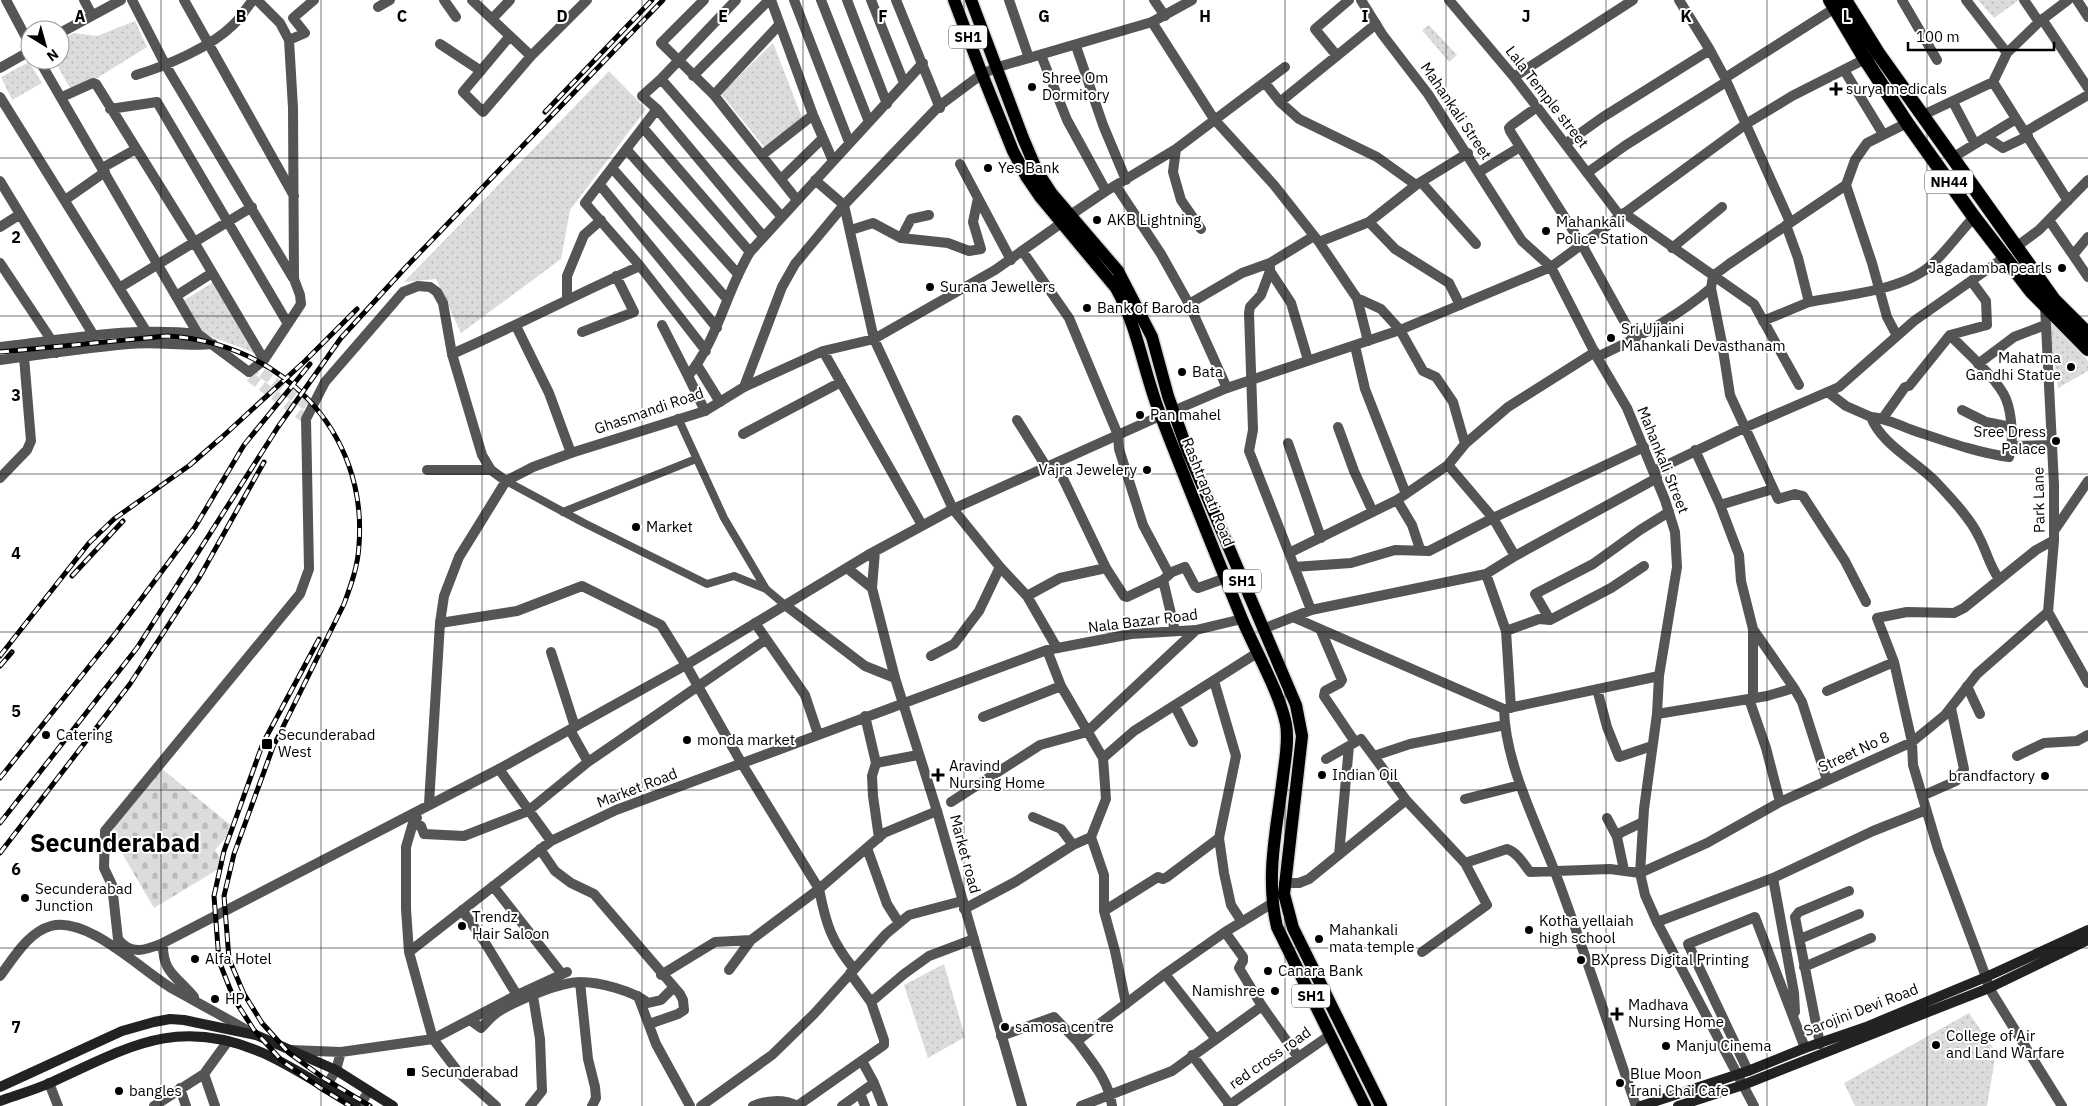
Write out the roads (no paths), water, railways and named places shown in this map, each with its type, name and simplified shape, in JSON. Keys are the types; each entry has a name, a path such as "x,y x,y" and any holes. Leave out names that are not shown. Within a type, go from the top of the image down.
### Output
{"highway":[{"name":"NH44","path":"1842,2 2054,300 2088,334"},
{"name":"NH44","path":"1842,2 1865,59 1907,124 2005,257 2045,306 2088,349"}],"main road":[{"name":"Rashtrapati Road","path":"954,0 1013,151 1040,198 1067,218"},
{"name":"Rashtrapati Road","path":"972,0 1037,171 1067,218 1104,263 1124,303 1136,332 1160,416 1242,619 1281,707 1286,726 1286,751 1271,871 1271,904 1277,927 1365,1106"},
{"name":"Rashtrapati Road","path":"1104,263 1118,270 1152,337 1173,411 1188,452 1296,705 1302,736 1284,883 1285,901 1293,928 1381,1106"},
{"path":"1286,751 1301,752"},
{"name":"Sarojini Devi Road","path":"1641,1106 1737,1075 1805,1048 1820,1044 1986,977 2088,930"},
{"name":"Sarojini Devi Road","path":"1678,1106 1743,1085 1989,988 2088,940"},
{"path":"0,1087 122,1031 170,1019 184,1020 256,1036 336,1070 393,1106"},
{"path":"0,1100 49,1083 100,1058 144,1042 185,1036 228,1041 264,1053 357,1106"}],"street":[{"path":"6,0 20,26"},
{"path":"84,0 92,15"},
{"path":"70,27 121,0"},
{"path":"2,344 21,344 146,331 177,331 198,334 249,372 264,360 301,304 294,279 166,66 132,0"},
{"path":"184,0 295,197"},
{"path":"289,40 305,33 293,18 314,0"},
{"path":"378,7 390,0"},
{"path":"444,0 456,17"},
{"path":"472,0 531,56"},
{"path":"492,18 510,0"},
{"path":"510,36 464,92 484,112 531,56 587,0"},
{"path":"704,0 661,43 714,95 797,200"},
{"path":"736,0 661,79 642,96 657,110 763,236"},
{"path":"693,76 770,0 813,115 833,161"},
{"path":"794,0 849,142"},
{"path":"821,0 869,122"},
{"path":"847,0 887,104"},
{"path":"871,0 904,84"},
{"path":"896,0 923,63 939,107"},
{"path":"1009,0 1029,58"},
{"path":"1154,0 1165,16"},
{"path":"744,387 782,286 795,264 844,205 939,107 982,74 998,67 1076,46 1152,22 1192,0"},
{"path":"1337,56 1315,29 1349,0"},
{"name":"Mahankali Street","path":"1361,0 1468,153 1522,241 1551,267 1596,355 1626,408 1656,475 1675,532 1677,567 1659,676 1657,714 1643,822 1640,872 1645,895 1657,922 1754,1106"},
{"name":"Lala Temple street","path":"1449,0 1514,77 1587,173 1622,214 1754,304 1799,385"},
{"path":"1514,77 1633,0"},
{"path":"1679,0 1710,50 1746,124 1788,224 1808,302"},
{"path":"1902,0 1937,60"},
{"path":"1966,0 2007,53"},
{"path":"2024,0 2088,88"},
{"path":"1922,116 1993,82 2007,53 2040,21 2068,0"},
{"path":"2077,0 2088,16"},
{"path":"136,75 166,66 209,42 233,25 250,1 280,23 289,40 293,108 294,279"},
{"path":"1587,173 1626,145 1842,2"},
{"path":"1152,22 1214,119 1274,185 1317,239 1357,298 1368,342"},
{"path":"1280,102 1376,24"},
{"path":"714,95 779,26"},
{"path":"440,44 481,70"},
{"path":"1076,46 1104,126 1126,180"},
{"path":"1565,144 1603,117 1710,50"},
{"path":"1173,411 1227,388 1400,330 1551,267 1581,243 1746,124 1792,96 1878,53"},
{"path":"1041,55 1067,120 1106,191"},
{"path":"0,68 20,56"},
{"path":"688,376 706,351 738,273 750,252 923,63"},
{"name":"Ghasmandi Road","path":"506,481 533,467 571,453 705,411 744,387 823,350 874,339 1011,260 1106,191 1176,148 1285,67"},
{"path":"45,70 198,334"},
{"path":"1844,70 1883,134"},
{"path":"661,79 781,216"},
{"path":"1993,82 2068,201"},
{"path":"62,97 93,83 97,86 195,242 264,360"},
{"path":"1265,83 1280,102 1299,119 1377,157 1418,183 1476,244"},
{"path":"1986,137 2003,148 2088,95"},
{"path":"0,97 146,331 150,343"},
{"path":"110,109 157,102 288,324"},
{"path":"1954,102 1975,144"},
{"path":"1537,107 1509,128 1581,243 1634,340"},
{"path":"657,110 585,203 640,266 706,351"},
{"path":"762,155 813,115"},
{"path":"1952,158 2016,119"},
{"path":"1866,602 1845,561 1803,496 1795,494 1778,499 1773,489 1730,395 1711,288 1713,276 1846,185 1862,149 1867,143 1907,124"},
{"path":"644,129 750,252"},
{"path":"781,179 823,138"},
{"path":"1480,172 1520,147"},
{"path":"1176,148 1173,172 1181,200 1201,229"},
{"path":"65,200 104,170 136,149"},
{"path":"627,150 738,273"},
{"path":"1189,304 1242,272 1270,268 1317,239 1369,222 1418,183 1468,153"},
{"path":"960,164 1011,260"},
{"path":"613,168 727,299"},
{"path":"815,180 844,205 874,339 953,509 1000,567 1027,596 1052,649 1061,686 1102,758 1106,799 1091,837 1104,875 1104,911 1126,1004"},
{"path":"2016,247 2049,220 2088,180"},
{"path":"0,181 94,336"},
{"path":"1846,185 1880,288 1880,298 1897,336"},
{"path":"600,186 717,328"},
{"path":"1116,186 1161,254 1189,304 1227,388"},
{"path":"851,230 873,223 901,238 948,243 969,251 981,249 973,222 978,198"},
{"path":"119,288 252,207"},
{"path":"1672,248 1722,207"},
{"path":"0,227 19,215"},
{"path":"901,238 911,219 929,215"},
{"path":"1763,321 1808,302 1880,288 1910,277 1930,266 1974,217"},
{"path":"567,298 567,276 584,235 601,220"},
{"path":"2049,220 2087,274"},
{"path":"1369,222 1395,249 1449,282 1460,305"},
{"path":"2073,255 2088,237"},
{"path":"1023,252 1069,318 1118,435 1119,449 1143,525 1166,577 1175,631"},
{"path":"1263,629 1295,618 1311,610 1486,574 1656,475 1694,450 1829,393 1839,387 1914,321 2005,257"},
{"path":"0,263 52,341 56,353"},
{"path":"452,354 516,326 567,298 640,266"},
{"path":"1270,268 1291,303 1308,360"},
{"path":"1270,268 1261,295 1250,307 1249,313 1253,430 1249,451 1311,610"},
{"path":"176,296 212,273"},
{"path":"582,332 634,312 616,276"},
{"path":"1883,418 1890,405 1905,387 1909,386 1950,335 1987,325 1986,301 1972,282"},
{"path":"766,588 734,576 707,584 563,512 506,481 491,470 482,455 452,354 443,303 437,292 430,286 418,286 403,292 325,382 306,419 309,569 300,594 105,831 104,868 112,885 118,939 122,945 132,950 146,950 163,943 499,769 686,665 876,551 953,509 1160,416"},
{"path":"1289,553 1397,500 1448,465 1465,444 1508,407 1596,355 1634,340 1690,306 1711,288"},
{"path":"1357,298 1381,309 1400,330 1423,371 1436,377 1453,402 1465,444"},
{"name":"Park Lane","path":"2045,306 2052,445 2054,536 2048,612"},
{"path":"1978,364 2014,337 2045,324"},
{"path":"662,325 705,411"},
{"path":"516,326 548,393 571,453"},
{"path":"1829,393 1846,406 1871,417 1883,418 1916,431 1993,455 2009,457 2013,446 2006,400 1978,364 1950,335"},
{"path":"0,360 130,344 150,343 192,346 213,344"},
{"path":"0,478 28,450 31,441 24,357 21,344"},
{"path":"1355,346 1365,389 1406,494"},
{"path":"823,350 922,526"},
{"path":"697,365 720,402"},
{"path":"743,434 841,382"},
{"path":"1962,410 1986,422 2011,427"},
{"path":"1871,417 1874,426 1936,482 1974,528 1980,538 1986,558 1999,579"},
{"path":"678,418 724,518 766,588 785,605 865,666 895,678"},
{"path":"1017,420 1051,466 1106,568 1124,596 1127,597 1186,567 1195,586 1198,588 1226,578"},
{"path":"1338,427 1354,471 1373,512"},
{"path":"1288,443 1321,538"},
{"path":"2013,446 2052,445"},
{"path":"1294,567 1351,563 1395,550 1430,551 1493,518 1644,447"},
{"path":"1694,450 1720,505 1739,555 1741,582 1753,629 1751,698 1780,802"},
{"path":"563,512 696,459"},
{"path":"1448,465 1493,518 1515,556"},
{"path":"427,470 491,470"},
{"path":"496,1106 459,1073 433,1039 409,952 406,909 406,847 413,822 429,804 440,624 444,596 459,557 506,481"},
{"path":"2062,1106 1989,988 1938,849 1926,810 1913,765 1912,742 1894,662 1877,618 1907,612 1954,613 1964,608 2054,536 2088,481"},
{"path":"1720,505 1773,489"},
{"path":"1397,500 1412,525 1420,550"},
{"path":"1550,620 1535,594 1593,564 1669,512"},
{"name":"Market road","path":"876,551 872,588 895,678 937,811 1022,1106"},
{"path":"1506,631 1539,619 1550,620 1611,588 1644,566"},
{"path":"931,656 954,644 979,611 1000,567"},
{"path":"847,568 872,588"},
{"path":"1027,596 1060,578 1106,568"},
{"path":"1486,574 1506,631 1508,709 1504,725 1520,784 1555,872 1636,1106"},
{"path":"440,624 517,611 582,586 661,625 742,764 820,889 822,911 838,949 870,1002 884,1040 884,1045 797,1106 790,1102 774,1101 753,1106"},
{"path":"2048,612 2088,683"},
{"name":"Street No 8","path":"1640,872 1708,843 1780,802 1912,742 1945,715 1977,674 2048,612"},
{"path":"1295,618 1321,631 1508,709 1659,676"},
{"name":"Nala Bazar Road","path":"904,702 1052,649 1132,634 1196,630 1242,619"},
{"path":"755,623 805,695 818,734"},
{"path":"1753,629 1802,702 1827,780"},
{"path":"951,802 1034,748 1087,732 1196,630"},
{"path":"1321,631 1342,680 1325,691 1324,696 1352,744 1339,855"},
{"path":"413,822 421,826 424,834 464,836 528,811 568,781 588,762 765,640"},
{"path":"551,652 573,728 588,762"},
{"path":"1102,758 1134,731 1257,653"},
{"path":"1826,691 1894,662"},
{"path":"1214,681 1236,756 1219,838 1231,905 1242,922"},
{"path":"983,717 1061,686"},
{"path":"1967,686 1980,714"},
{"path":"1657,714 1751,698 1794,688"},
{"path":"1597,689 1607,727 1619,757 1652,746"},
{"name":"Market Road","path":"409,952 551,841 616,810 904,702"},
{"path":"1174,706 1193,742"},
{"path":"1922,796 1950,784 1961,776 1964,769 1951,708"},
{"path":"865,716 876,763 872,776 872,791 879,838"},
{"path":"1374,756 1410,744 1504,725"},
{"path":"2017,756 2044,743 2077,741 2088,735"},
{"path":"1326,759 1362,740 1406,800 1465,863 1487,905 1422,952"},
{"path":"876,763 918,755"},
{"path":"499,769 551,841"},
{"path":"1465,799 1520,784"},
{"path":"1284,883 1299,883 1309,879 1406,800"},
{"path":"1657,922 1772,878 1873,831 1926,810"},
{"path":"729,970 751,940 820,889 879,838 891,829 937,811"},
{"path":"1033,818 1061,829 1073,845"},
{"path":"1607,818 1618,837 1624,870"},
{"path":"1618,837 1620,833 1643,822"},
{"path":"701,1106 772,1055 814,1014 886,934 909,915 963,905 1015,882 1073,845 1091,837"},
{"path":"1104,911 1158,878 1168,877 1219,838"},
{"path":"868,848 887,904 899,923"},
{"path":"540,849 555,871 594,894 683,1000 684,1010 649,1024"},
{"path":"1465,863 1507,849 1513,851 1530,872 1602,869 1640,872"},
{"path":"1772,878 1794,993 1795,1022"},
{"path":"289,1050 341,1052 433,1039 517,995 565,973 493,886"},
{"path":"1820,1044 1795,917 1796,914 1848,891"},
{"path":"1077,1041 1165,974 1225,932 1271,904"},
{"path":"462,910 484,941 517,995"},
{"path":"1800,940 1859,914"},
{"path":"1748,1071 1688,944 1755,916 1805,1048"},
{"path":"0,976 38,932 49,926 68,924 102,940 161,981 256,1036"},
{"path":"1225,932 1243,957 1239,968 1262,1006 1298,1057"},
{"path":"1804,967 1871,938"},
{"path":"870,1002 929,956 974,939"},
{"path":"661,975 715,942 751,940"},
{"path":"163,943 168,969 198,1002"},
{"path":"1165,974 1216,1038"},
{"path":"470,1020 481,1028 500,1010 550,989 580,982 608,986 638,995 648,1004 661,1000 674,988"},
{"path":"580,982 588,1060 595,1086 596,1098 592,1106"},
{"path":"638,995 656,1044 690,1106"},
{"path":"530,1106 542,1091 540,1039 533,996"},
{"path":"1081,1106 1172,1071 1262,1006"},
{"path":"1001,1036 1054,1017 1077,1041 1104,1079 1112,1106"},
{"name":"red cross road","path":"1229,1105 1330,1035"},
{"path":"154,1106 204,1074 228,1041"},
{"path":"325,1088 336,1070 341,1052"},
{"path":"1192,1055 1229,1105"},
{"path":"862,1061 874,1083 882,1106"},
{"path":"204,1074 215,1106"},
{"path":"49,1083 58,1106"},
{"path":"842,1106 874,1083"},
{"path":"180,1088 186,1106"},
{"path":"357,1106 369,1091"},
{"path":"860,1093 865,1106"}],"tunnel":[{"path":"306,419 250,377 249,372 257,369 311,409"}],"railway":[{"path":"545,112 652,0"},
{"path":"0,823 137,648 278,427 341,338 406,267 663,0"},
{"path":"0,656 89,543 114,519 190,465 221,438 305,361 357,309"},
{"path":"0,352 167,336 208,342 246,355 279,374 308,400 332,430 349,465 358,503 359,545 356,568 344,604 273,747 234,854 224,896 229,959 244,994 262,1023 289,1053 325,1079 370,1106"},
{"path":"0,778 115,634 195,527 244,445 310,364"},
{"path":"0,853 130,684 199,578 264,462"},
{"path":"72,576 123,521"},
{"path":"319,639 263,743 224,851 214,896 219,961 234,999 254,1030 282,1061 350,1106"},
{"path":"0,666 12,652"}],"place":[{"name":"Shree Om Dormitory","path":"1032,87"},
{"name":"surya medicals","path":"1836,89"},
{"name":"Yes Bank","path":"988,168"},
{"name":"AKB Lightning","path":"1097,220"},
{"name":"Mahankali Police Station","path":"1546,231"},
{"name":"Jagadamba pearls","path":"2062,268"},
{"name":"Surana Jewellers","path":"930,287"},
{"name":"Bank of Baroda","path":"1087,308"},
{"name":"Sri Ujjaini Mahankali Devasthanam","path":"1611,338"},
{"name":"Mahatma Gandhi Statue","path":"2071,367"},
{"name":"Bata","path":"1182,372"},
{"name":"Pan mahel","path":"1140,415"},
{"name":"Sree Dress Palace","path":"2056,441"},
{"name":"Vajra Jewelery","path":"1147,470"},
{"name":"Market","path":"636,527"},
{"name":"Catering","path":"46,735"},
{"name":"monda market","path":"687,740"},
{"name":"Secunderabad West","path":"267,744"},
{"name":"Aravind Nursing Home","path":"938,775"},
{"name":"Indian Oil","path":"1322,775"},
{"name":"brandfactory","path":"2045,776"},
{"name":"Secunderabad Junction","path":"25,898"},
{"name":"Trendz Hair Saloon","path":"462,926"},
{"name":"Kotha yellaiah high school","path":"1529,930"},
{"name":"Mahankali mata temple","path":"1319,939"},
{"name":"Alfa Hotel","path":"195,959"},
{"name":"BXpress Digital Printing","path":"1581,960"},
{"name":"Canara Bank","path":"1268,971"},
{"name":"Namishree","path":"1275,991"},
{"name":"HP","path":"215,999"},
{"name":"Madhava Nursing Home","path":"1617,1014"},
{"name":"samosa centre","path":"1005,1027"},
{"name":"College of Air and Land Warfare","path":"1936,1045"},
{"name":"Manju Cinema","path":"1666,1046"},
{"name":"Secunderabad","path":"411,1072"},
{"name":"Blue Moon Irani Chai Cafe","path":"1620,1083"},
{"name":"bangles","path":"119,1091"}],"district":[{"name":"Secunderabad","path":"115,843"}]}
